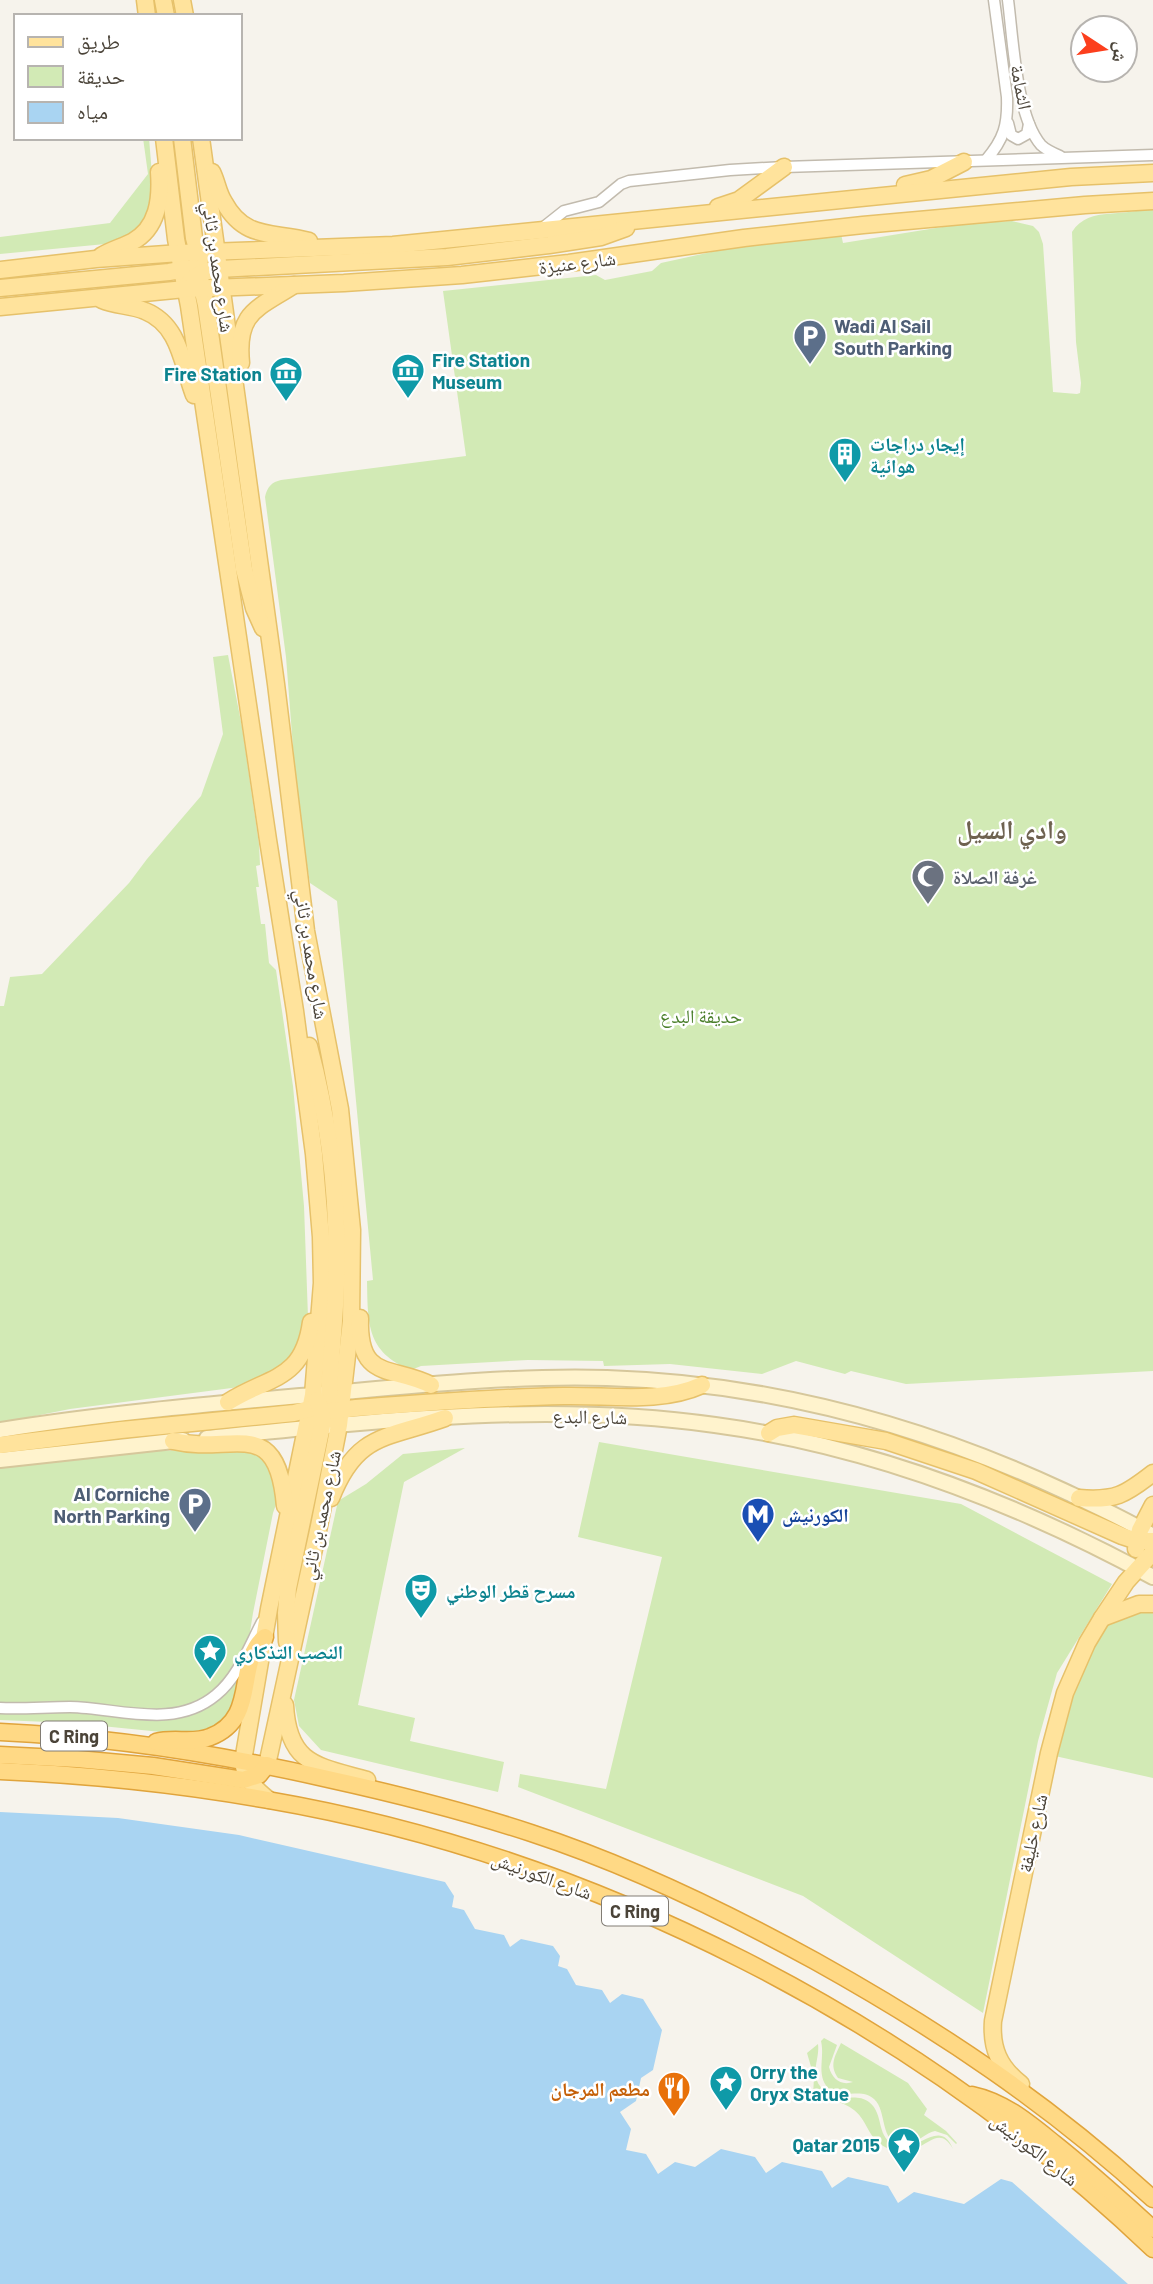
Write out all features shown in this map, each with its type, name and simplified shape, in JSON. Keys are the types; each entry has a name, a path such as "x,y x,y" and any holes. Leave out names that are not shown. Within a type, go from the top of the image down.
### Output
{"highway":[{"path":"148,1745 165,1739 209,1738 227,1727 236,1717 243,1701 253,1651 265,1637"},
{"name":"شارع الكورنيش","path":"0,1732 61,1734 267,1765 382,1791 530,1833 622,1868 704,1904 790,1947 953,2042 1037,2101 1153,2199"},
{"path":"0,1755 77,1759 248,1779 267,1765"},
{"name":"شارع الكورنيش","path":"0,1771 123,1780 269,1800 352,1817 458,1846 534,1871 628,1908 705,1942 883,2039 963,2093 1070,2175 1153,2249"},
{"path":"963,2093 989,2099 1015,2114 1080,2164 1153,2229"}],"main road":[{"path":"96,259 135,240 154,219 160,192 158,140"},
{"name":"شارع محمد بن ثاني","path":"164,140 180,253"},
{"path":"182,140 244,569 254,608 272,655"},
{"name":"شارع محمد بن ثاني","path":"201,140 216,251"},
{"path":"204,162 213,173 226,207 243,225 265,235 307,240 321,247"},
{"path":"890,196 904,185 931,179 964,162"},
{"path":"705,215 716,207 735,202 784,167"},
{"name":"شارع عنيزة","path":"0,307 185,289 216,251 393,245 1072,177 1153,173"},
{"name":"شارع عنيزة","path":"0,271 96,259 180,253 221,287 462,275 583,262 797,232 1153,201"},
{"path":"0,288 200,270 447,257 549,246 609,235 637,221"},
{"path":"237,403 242,381 240,346 247,319 258,306 294,285"},
{"name":"شارع محمد بن ثاني","path":"221,287 272,655 306,931 340,1109 350,1206 353,1278 326,1409 287,1522 243,1761 248,1779 269,1800"},
{"name":"شارع محمد بن ثاني","path":"185,289 295,1011 319,1196 326,1409 319,1526 267,1765"},
{"path":"93,296 109,303 144,311 163,323 175,339 195,396 203,406"},
{"path":"290,1655 285,1629 288,1588 326,1409 336,1284 333,1182 321,1095 308,1043 295,1011"},
{"path":"353,1278 361,1300 361,1339 372,1362 384,1371 431,1385"},
{"path":"228,1402 279,1377 298,1360 308,1340 322,1283"},
{"name":"شارع البدع","path":"0,1460 173,1441 431,1385 564,1378 653,1380 786,1399 890,1423 1022,1472 1079,1498 1146,1536"},
{"path":"0,1446 121,1430 326,1409 563,1396 651,1397 686,1392 702,1385"},
{"name":"شارع البدع","path":"0,1430 75,1418 228,1402 445,1418 561,1414 691,1422 769,1433 860,1454 938,1478 1028,1515 1153,1577"},
{"path":"319,1526 346,1466 357,1452 387,1435 445,1418"},
{"path":"769,1433 777,1428 794,1425 886,1441 976,1471 1110,1531 1146,1536"},
{"path":"173,1441 201,1444 239,1442 256,1445 265,1450 273,1458 282,1475 287,1522"},
{"path":"1079,1498 1098,1500 1117,1497 1153,1473"},
{"path":"1138,1569 1153,1505"},
{"name":"شارع خليفة","path":"1037,2101 1000,2062 994,2046 993,2021 1054,1729 1073,1672 1102,1618 1126,1582 1153,1552"},
{"path":"1102,1618 1136,1605 1153,1604"},
{"path":"284,1685 288,1726 301,1753 321,1768 372,1782 382,1791"}],"street":[{"name":"الثمامة","path":"986,160 1003,138 1007,113 994,0"},
{"name":"الثمامة","path":"1008,0 1020,87 1029,121 1043,146 1064,158"},
{"path":"1007,113 1010,131 1015,138 1027,134 1029,121"},
{"name":"شارع عنيزة","path":"540,230 564,211 603,200 626,182 730,170 784,167 1153,155"},
{"name":"شارع محمد بن ثاني","path":"0,1707 72,1707 167,1714 187,1711 205,1703 231,1679 269,1609"}],"green space":[{"path":"143,140 149,140 154,199 140,230 116,243 0,254 0,237 110,223 148,174"},
{"name":"حديقة البدع","path":"1153,205 1153,1371 906,1384 851,1371 845,1374 796,1361 762,1374 670,1364 604,1366 603,1361 528,1360 421,1366 411,1370 396,1363 378,1345 369,1323 367,1281 373,1280 337,901 310,883 298,812 286,657 265,497 269,488 281,480 466,456 443,291 596,275 605,280 652,271 661,263 725,249 841,234 843,243 967,223 1012,221 1033,226 1039,232 1043,244 1053,392 1077,394 1080,393 1081,383 1076,342 1072,232 1079,223 1088,218 1132,212"},
{"path":"228,655 242,727 259,844 260,865 256,866 259,887 256,887 261,924 265,924 269,963 276,970 293,1086 304,1206 308,1317 293,1359 247,1386 70,1409 0,1423 0,1006 4,1006 10,977 42,974 129,883 201,796 223,734 213,657"},
{"path":"599,1442 961,1504 1112,1584 1057,1673 1038,1741 983,2013 803,1896 518,1787 520,1774 606,1789 662,1557 578,1537"},
{"path":"233,1446 265,1455 279,1496 273,1513 253,1613 242,1682 226,1720 204,1733 181,1734 72,1723 0,1720 0,1467 144,1451"},
{"path":"465,1448 404,1482 358,1705 415,1718 410,1741 504,1762 498,1792 321,1750 299,1726 294,1700 338,1501 366,1484 403,1454"},
{"path":"1153,1611 1153,1778 1055,1756 1079,1675 1099,1635 1112,1621 1126,1612"},
{"path":"824,2038 837,2045 829,2067 838,2080 853,2082 838,2078 834,2069 834,2060 841,2043 908,2083 927,2109 924,2115 957,2143 947,2135 935,2131 911,2143 900,2144 893,2141 888,2136 879,2105 874,2099 862,2094 839,2094 824,2083 821,2041"},
{"path":"818,2044 816,2076 820,2086 826,2093 838,2098 857,2098 869,2102 874,2107 890,2143 905,2147 942,2136 953,2149 944,2139 936,2138 911,2150 890,2149 873,2137 859,2115 850,2107 813,2096 814,2077 807,2053"}],"water":[{"path":"0,1812 118,1818 239,1835 445,1882 454,1896 452,1907 464,1910 475,1929 504,1935 510,1947 521,1939 553,1946 560,1956 558,1966 567,1969 576,1985 602,1990 610,2003 622,1994 643,1999 662,2030 653,2070 641,2078 636,2101 620,2112 631,2129 626,2150 646,2154 658,2174 675,2162 695,2167 721,2149 755,2157 766,2173 782,2162 822,2171 832,2188 848,2177 888,2186 898,2203 914,2192 964,2204 1001,2179 1012,2182 1128,2284 0,2284"}],"place":[{"name":"Wadi Al Sail South Parking","path":"810,366"},
{"name":"Fire Station Museum","path":"408,400"},
{"name":"Fire Station","path":"286,403"},
{"name":"إيجار دراجات هوائية","path":"845,484"},
{"name":"غرفة الصلاة","path":"928,906"},
{"name":"Al Corniche North Parking","path":"195,1534"},
{"name":"الكورنيش","path":"758,1544"},
{"name":"مسرح قطر الوطني","path":"421,1620"},
{"name":"النصب التذكاري","path":"210,1681"},
{"name":"Orry the Oryx Statue","path":"726,2112"},
{"name":"مطعم المرجان","path":"674,2118"},
{"name":"Qatar 2015","path":"904,2174"}],"district":[{"name":"وادي السيل","path":"1012,828"}]}
